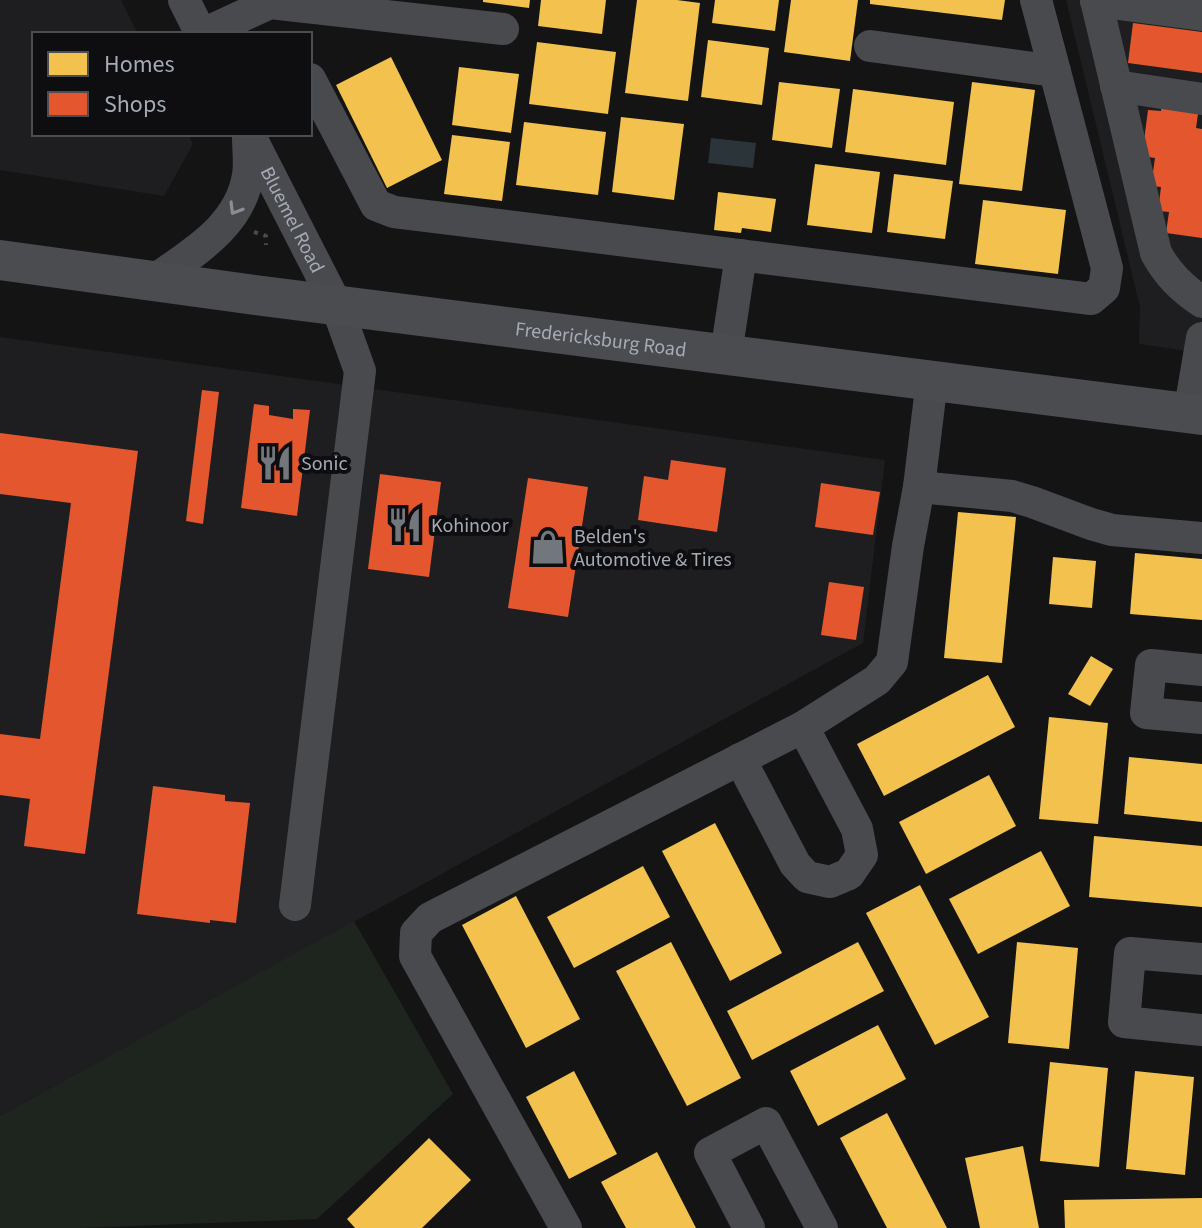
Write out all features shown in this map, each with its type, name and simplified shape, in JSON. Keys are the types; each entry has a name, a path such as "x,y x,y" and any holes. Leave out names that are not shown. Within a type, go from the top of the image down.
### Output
{"main road":[{"name":"Fredericksburg Road","path":"0,260 1195,414"}],"street":[{"path":"184,0 201,32"},
{"path":"312,83 376,205 394,212 1091,299 1104,288 1107,268 1036,0"},
{"path":"1202,15 1096,0 1156,253 1165,270 1180,286 1202,302"},
{"path":"270,2 286,32"},
{"path":"206,32 270,2 503,29"},
{"path":"870,46 1055,71"},
{"path":"1116,86 1202,99"},
{"path":"153,281 225,226 243,197 248,174 249,136"},
{"name":"Bluemel Road","path":"250,136 336,304 360,371 295,905"},
{"path":"726,354 741,255"},
{"path":"1195,414 1202,338"},
{"path":"566,1228 415,956 416,933 430,918 803,727 877,680 892,662 932,380"},
{"path":"919,487 1012,496 1112,530 1202,538"},
{"path":"1202,670 1151,665 1146,713 1202,718"},
{"path":"740,759 795,864 807,877 830,882 849,874 862,855 857,829 803,727"},
{"path":"1202,959 1130,953 1124,1022 1202,1030"},
{"path":"749,1228 710,1153 766,1123 822,1228"}],"path":[{"path":"242,228 266,236 266,245"}],"shaded area":[{"path":"0,0 121,0 137,32 32,32 32,136 189,136 193,144 164,196 0,170"},
{"path":"1066,0 1202,0 1202,353 1139,344 1140,307"},
{"path":"711,138 756,143 753,168 708,163"},
{"path":"0,337 885,460 863,643 0,1116"},
{"path":"354,921 453,1094 317,1219 0,1228 0,1116"}],"building: Homes":[{"path":"483,0 530,0 529,8"},
{"path":"541,0 606,0 602,34 538,26"},
{"path":"637,0 700,3 688,101 625,93"},
{"path":"715,0 779,0 775,31 712,23"},
{"path":"791,0 858,0 850,61 784,52"},
{"path":"870,0 1005,0 1002,20 870,4"},
{"path":"708,40 769,48 762,105 701,97"},
{"path":"537,42 616,52 608,114 529,104"},
{"path":"391,57 442,160 387,188 336,85"},
{"path":"459,67 519,74 511,133 452,125"},
{"path":"779,82 840,89 832,148 772,140"},
{"path":"972,82 1035,90 1022,191 959,184"},
{"path":"853,89 954,102 946,165 845,152"},
{"path":"621,117 684,124 674,200 612,192"},
{"path":"524,122 606,132 598,195 516,185"},
{"path":"452,135 510,142 502,201 444,194"},
{"path":"815,164 880,172 872,233 807,225"},
{"path":"894,174 953,181 945,239 887,232"},
{"path":"718,192 776,199 771,232 742,228 741,233 714,230"},
{"path":"983,200 1066,210 1058,274 975,264"},
{"path":"958,512 1016,517 1002,663 944,658"},
{"path":"1135,553 1202,559 1202,620 1130,614"},
{"path":"1053,557 1096,561 1092,608 1049,604"},
{"path":"1091,656 1113,669 1090,706 1068,694"},
{"path":"988,675 1015,727 884,796 857,744"},
{"path":"1049,717 1108,723 1098,824 1039,819"},
{"path":"1129,757 1202,764 1202,822 1124,814"},
{"path":"989,775 1016,826 926,874 899,822"},
{"path":"715,823 782,953 730,981 662,851"},
{"path":"1094,836 1202,846 1202,907 1089,897"},
{"path":"1041,851 1070,906 978,954 949,899"},
{"path":"643,866 670,917 574,968 547,917"},
{"path":"920,885 989,1017 935,1045 866,913"},
{"path":"516,896 580,1019 526,1048 462,925"},
{"path":"671,942 741,1078 687,1106 616,971"},
{"path":"858,942 884,991 752,1060 727,1011"},
{"path":"1017,942 1078,948 1069,1049 1008,1043"},
{"path":"878,1025 906,1079 818,1126 790,1071"},
{"path":"1050,1062 1108,1068 1099,1167 1040,1161"},
{"path":"574,1071 617,1154 569,1179 526,1097"},
{"path":"1135,1071 1194,1077 1185,1175 1126,1169"},
{"path":"887,1113 947,1228 887,1228 840,1138"},
{"path":"429,1138 471,1180 422,1228 355,1228 347,1219"},
{"path":"1023,1146 1039,1228 980,1228 965,1158"},
{"path":"657,1152 696,1228 626,1228 601,1182"},
{"path":"1202,1198 1202,1228 1065,1228 1064,1200"}],"building: Shops":[{"path":"1133,23 1202,32 1202,73 1128,63"},
{"path":"1162,102 1199,107 1196,128 1202,129 1202,238 1166,233 1169,212 1158,211 1161,187 1151,186 1155,158 1142,156 1148,110 1161,111"},
{"path":"202,390 219,392 203,524 186,521"},
{"name":"Sonic","path":"254,404 269,406 269,415 293,419 293,409 310,410 297,516 241,508"},
{"path":"0,433 138,451 85,854 24,846 30,799 0,795 0,734 40,739 71,503 0,494"},
{"path":"671,460 726,468 717,532 638,520 644,476 668,480"},
{"name":"Kohinoor","path":"380,474 441,482 429,577 368,569"},
{"name":"Belden's Automotive & Tires","path":"528,478 588,487 568,617 508,608"},
{"path":"821,483 880,492 873,535 815,527"},
{"path":"829,582 864,587 856,640 821,635"},
{"path":"153,786 225,795 225,801 250,803 236,923 137,914"}],"place":[{"name":"Sonic","path":"275,463"},
{"name":"Kohinoor","path":"405,525"},
{"name":"Belden's Automotive & Tires","path":"548,547"}]}
